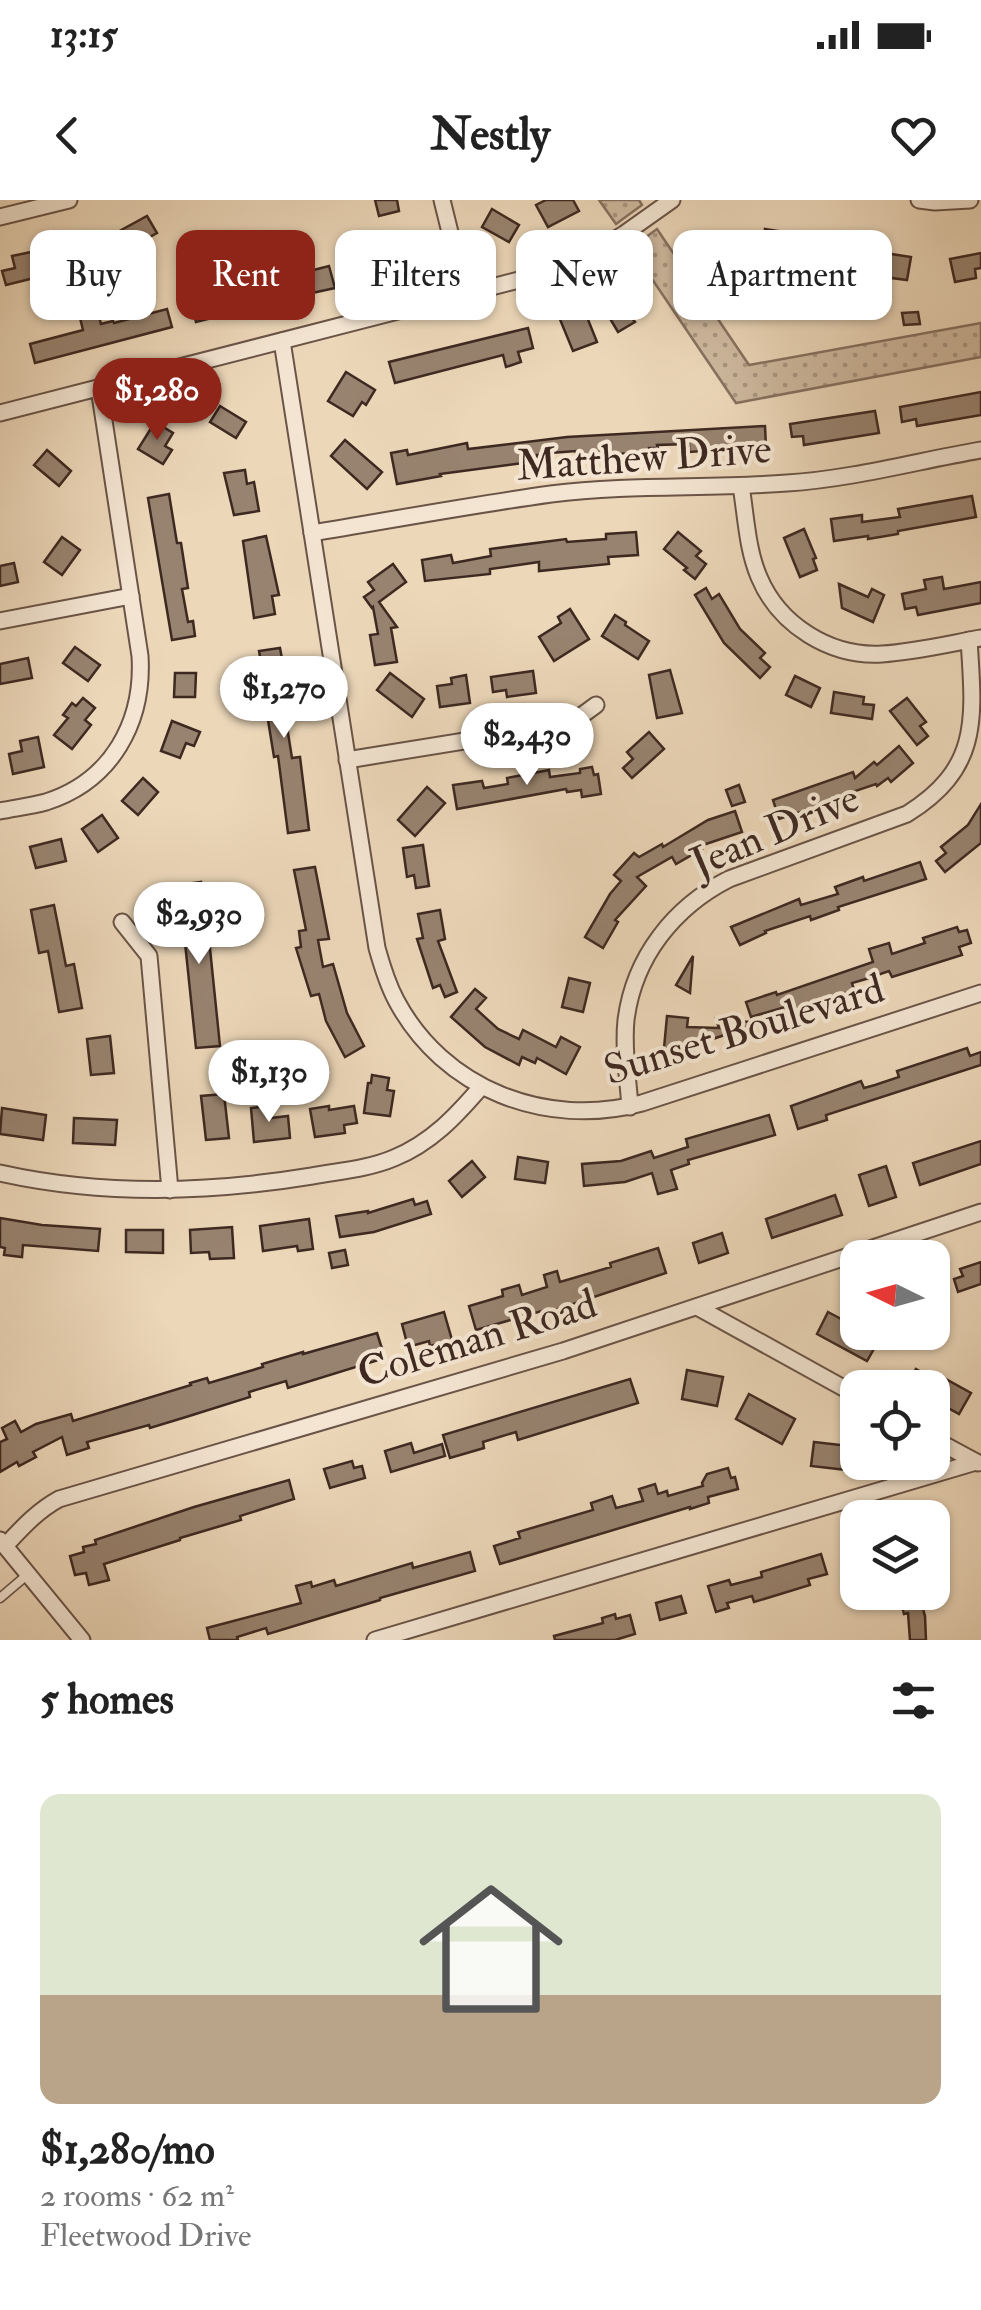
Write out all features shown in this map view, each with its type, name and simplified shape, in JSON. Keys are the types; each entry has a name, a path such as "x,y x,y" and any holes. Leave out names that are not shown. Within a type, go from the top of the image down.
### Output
{"street":[{"path":"0,218 68,200"},
{"path":"442,200 450,230"},
{"path":"496,285 554,270 588,256 672,200"},
{"path":"919,200 970,200"},
{"path":"0,413 360,320"},
{"name":"Sunset Boulevard","path":"282,340 377,948 385,976 411,1025 449,1065 481,1087 523,1104 566,1112 596,1112 630,1107 981,993"},
{"path":"0,811 44,802 86,782 118,748 138,704 141,678 131,596 99,388"},
{"name":"Matthew Drive","path":"312,534 552,494 792,483 981,450"},
{"path":"741,486 759,578 782,613 798,628 837,649 857,653 901,652 975,639"},
{"path":"0,621 131,596"},
{"name":"Jean Drive","path":"630,1107 625,1045 631,996 640,969 670,922 714,886 907,814 943,788 967,747 972,723 975,639"},
{"path":"347,760 563,724 596,705"},
{"path":"122,922 149,956 170,1190"},
{"path":"0,1173 75,1185 170,1190 278,1182 370,1166 407,1152 440,1131 481,1087"},
{"name":"Coleman Road","path":"2,1543 59,1500 563,1351 981,1212"},
{"path":"697,1306 840,1386"},
{"path":"950,1448 979,1463"},
{"path":"376,1640 979,1463"},
{"path":"2,1543 82,1640"}],"lane":[{"path":"0,1598 28,1574"}],"shaded area":[{"path":"599,200 639,200 642,205 616,224"},
{"path":"657,229 673,253 673,310 653,280 653,232"},
{"path":"680,320 719,320 749,365 981,323 981,357 736,403"}],"building":[{"path":"375,200 397,200 399,211 379,216"},
{"path":"546,200 573,200 579,211 548,227 536,205"},
{"path":"492,209 519,225 509,242 496,235 496,230 482,227"},
{"path":"147,216 155,230 121,230"},
{"path":"30,252 30,279 6,285 2,271 15,268 12,256"},
{"path":"981,253 976,278 955,282 950,259"},
{"path":"892,254 911,257 907,280 892,278"},
{"path":"329,266 335,288 315,292 315,270"},
{"path":"167,309 172,327 35,363 30,344 83,330 80,320 100,320 101,324 156,320 156,312"},
{"path":"918,312 920,324 904,325 902,313"},
{"path":"560,320 588,320 597,342 573,351"},
{"path":"611,320 635,322 618,332"},
{"path":"528,328 533,348 518,352 521,362 506,367 503,355 395,383 389,362"},
{"path":"346,372 375,390 353,416 328,401"},
{"path":"981,392 981,415 917,426 916,419 902,422 900,407"},
{"path":"220,406 246,422 236,438 210,422"},
{"path":"875,411 879,433 804,445 803,436 792,437 790,424"},
{"path":"155,422 173,433 165,446 172,450 163,464 138,449"},
{"path":"765,426 766,447 689,452 689,444 657,445 658,448 649,448 649,453 576,458 576,451 550,453 537,455 538,461 397,484 391,453 407,450 408,455 467,443 468,449 567,437"},
{"path":"345,440 382,472 367,489 331,456"},
{"path":"47,450 71,471 59,486 34,465"},
{"path":"245,470 247,484 254,482 259,511 234,515 224,473"},
{"path":"169,494 188,588 182,589 188,622 193,621 195,636 172,640 148,498"},
{"path":"972,496 976,517 898,534 834,541 831,519 862,515 862,522 900,517 898,509"},
{"path":"804,529 817,570 800,577 784,538"},
{"path":"636,532 638,555 608,557 609,564 539,571 539,562 490,569 490,574 425,581 422,560 451,555 453,563 491,556 490,549 566,539 606,539 606,534"},
{"path":"678,532 701,551 696,556 706,564 695,579 664,549"},
{"path":"266,536 279,595 272,596 275,614 254,618 243,541"},
{"path":"62,537 80,550 62,575 44,562"},
{"path":"14,563 18,582 0,586 0,566"},
{"path":"393,564 406,582 379,602 397,627 391,628 397,662 375,665 370,635 378,634 373,607 364,597 374,590 368,582"},
{"path":"942,577 944,589 981,582 981,603 918,615 916,607 905,609 902,594 926,589 924,580"},
{"path":"839,584 868,597 872,589 884,595 873,622 842,608"},
{"path":"706,588 712,599 719,594 740,629 765,653 760,658 770,667 760,678 724,643 695,595"},
{"path":"570,609 589,639 554,661 539,637 561,623 558,617"},
{"path":"615,615 649,641 638,659 602,636"},
{"path":"75,647 100,665 88,681 63,663"},
{"path":"280,648 293,719 288,720 288,733 292,758 300,757 309,830 288,833 259,651"},
{"path":"28,658 32,678 0,684 0,664"},
{"path":"670,670 682,713 657,718 649,675"},
{"path":"533,671 536,693 507,697 506,690 493,692 491,677"},
{"path":"175,673 196,673 195,697 174,697"},
{"path":"390,673 424,699 412,717 377,690"},
{"path":"466,675 470,703 440,707 437,686 452,684 451,678"},
{"path":"795,676 820,688 811,707 786,695"},
{"path":"834,692 864,697 863,704 874,705 872,719 831,713"},
{"path":"83,698 95,708 85,720 91,725 72,749 54,735 68,718 63,715 72,703 76,706"},
{"path":"907,698 926,722 920,726 928,736 917,745 890,711"},
{"path":"172,721 200,732 194,746 186,743 180,758 161,751"},
{"path":"649,732 664,749 632,778 623,768 633,759 627,752"},
{"path":"38,737 44,767 13,774 9,754 22,751 20,741"},
{"path":"899,746 913,763 891,782 888,778 877,786 849,793 850,799 779,819 773,800 853,772 855,778"},
{"path":"592,767 594,775 598,774 601,794 582,797 581,790 566,789 457,809 453,785 482,781 484,788 508,784 507,778 549,770 550,777 580,773 580,769"},
{"path":"143,778 158,792 138,815 122,801"},
{"path":"739,785 745,802 732,806 726,790"},
{"path":"427,787 445,803 415,836 398,820"},
{"path":"981,804 981,843 945,872 936,861 946,853 941,847 968,825"},
{"path":"735,811 742,832 700,846 702,849 676,864 672,857 637,877 646,886 615,920 618,922 603,948 585,937 621,881 614,875 634,853 639,857 708,820"},
{"path":"102,815 118,838 98,852 82,829"},
{"path":"61,839 66,861 36,868 30,847"},
{"path":"423,845 429,886 416,888 414,875 407,877 403,848"},
{"path":"920,862 926,879 838,907 839,910 811,920 810,916 765,931 740,945 731,927 799,899 801,905 838,894 835,887"},
{"path":"315,867 329,939 318,940 323,967 333,964 347,1013 364,1046 345,1057 326,1021 319,994 311,996 296,948 301,947 299,931 306,930 294,870"},
{"path":"201,882 220,1046 196,1048 179,885"},
{"path":"54,905 66,966 74,964 82,1008 59,1012 48,951 39,953 31,910"},
{"path":"440,910 445,939 438,941 457,992 445,997 440,985 433,988 417,939 423,938 418,914"},
{"path":"957,927 959,932 967,930 971,943 959,947 962,955 892,977 889,971 852,983 854,990 787,1014 785,1007 751,1017 746,1002 873,962 869,949 889,943 892,954"},
{"path":"693,956 690,993 676,985"},
{"path":"569,978 590,983 583,1012 562,1007"},
{"path":"475,989 486,998 476,1009 498,1029 519,1039 523,1030 556,1047 561,1037 580,1047 566,1074 537,1058 535,1063 522,1057 519,1065 485,1047 451,1017"},
{"path":"667,1016 688,1018 687,1027 719,1028 716,1019 760,1023 704,1042 704,1047 695,1046 694,1050 664,1048"},
{"path":"110,1036 114,1073 91,1075 87,1039"},
{"path":"967,1048 970,1056 981,1052 981,1065 826,1115 827,1120 798,1129 791,1106 861,1081 864,1088 875,1085 899,1077 897,1071"},
{"path":"372,1075 389,1078 387,1090 394,1091 390,1116 364,1113"},
{"path":"224,1094 229,1138 206,1140 201,1096"},
{"path":"270,1106 271,1118 288,1116 290,1138 254,1142 251,1108"},
{"path":"329,1106 329,1110 354,1106 357,1123 344,1125 345,1133 315,1137 310,1109"},
{"path":"2,1108 46,1115 43,1140 0,1134"},
{"path":"769,1115 775,1135 688,1160 689,1164 671,1170 677,1189 658,1194 652,1173 625,1182 584,1186 582,1164 621,1161 651,1151 654,1158 688,1147 686,1139"},
{"path":"74,1118 117,1120 115,1145 73,1143"},
{"path":"981,1141 981,1164 920,1185 913,1163"},
{"path":"518,1157 548,1162 545,1183 515,1179"},
{"path":"472,1161 485,1177 462,1197 449,1181"},
{"path":"886,1166 896,1197 869,1206 859,1175"},
{"path":"835,1195 842,1215 772,1238 766,1219"},
{"path":"413,1199 415,1205 427,1201 431,1214 374,1232 340,1237 336,1216 368,1213"},
{"path":"0,1218 100,1229 98,1251 23,1245 22,1257 4,1255 5,1248 0,1247"},
{"path":"309,1219 313,1249 298,1251 297,1246 263,1251 260,1226"},
{"path":"232,1227 234,1258 210,1259 209,1252 191,1253 190,1230"},
{"path":"126,1230 163,1230 163,1253 126,1252"},
{"path":"722,1233 728,1253 699,1263 693,1243"},
{"path":"658,1248 666,1273 546,1313 545,1310 476,1330 469,1306 503,1296 502,1290 519,1285 522,1295 547,1287 544,1275 557,1271 560,1282"},
{"path":"345,1250 348,1265 332,1268 329,1253"},
{"path":"981,1262 981,1284 958,1292 954,1279 963,1276 960,1269"},
{"path":"444,1312 452,1340 408,1347 402,1324"},
{"path":"828,1312 840,1318 840,1346 817,1334"},
{"path":"377,1333 385,1358 288,1388 286,1381 249,1392 250,1397 186,1417 87,1442 89,1448 67,1455 62,1437 33,1452 36,1457 0,1472 0,1442 7,1439 2,1428 15,1421 21,1432 71,1414 73,1421 207,1378 209,1383 263,1367 262,1364"},
{"path":"847,1350 873,1350 867,1361"},
{"path":"687,1370 723,1377 717,1406 682,1399"},
{"path":"630,1379 638,1403 518,1440 516,1432 483,1442 484,1448 450,1458 443,1435"},
{"path":"950,1381 971,1393 959,1414 950,1409"},
{"path":"749,1394 795,1419 782,1444 736,1419"},
{"path":"814,1442 840,1445 840,1469 811,1466"},
{"path":"411,1443 414,1453 442,1444 445,1456 391,1472 385,1451"},
{"path":"352,1461 354,1468 362,1466 365,1478 330,1488 324,1469"},
{"path":"728,1468 738,1489 708,1497 709,1503 500,1564 494,1546 520,1538 518,1532 593,1510 591,1503 612,1496 616,1508 643,1501 639,1489 655,1484 658,1494 667,1491 668,1496 703,1486 707,1474"},
{"path":"289,1480 294,1499 104,1564 109,1580 89,1585 86,1573 75,1575 70,1556 84,1552 83,1547 96,1544 95,1540"},
{"path":"470,1552 475,1571 268,1634 266,1628 237,1637 238,1640 210,1640 207,1628 301,1603 296,1586 311,1582 312,1587 334,1580 336,1586 412,1563 413,1568"},
{"path":"821,1554 827,1574 808,1579 810,1585 754,1602 752,1596 727,1603 729,1608 716,1612 708,1586 762,1577 761,1572"},
{"path":"681,1596 686,1613 660,1620 656,1603"},
{"path":"903,1610 923,1610 926,1640 910,1640 908,1613"},
{"path":"615,1614 616,1619 630,1615 635,1634 615,1640 555,1640 554,1636 603,1623 602,1618"}]}
